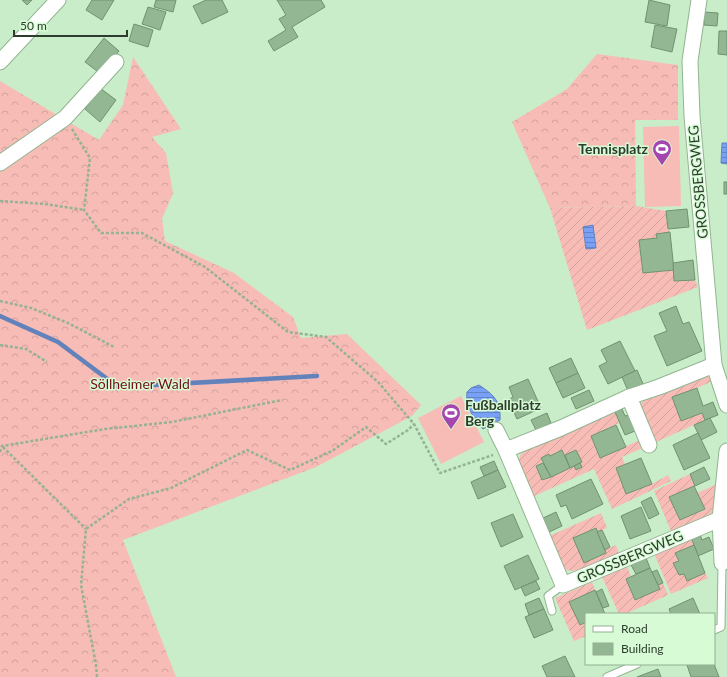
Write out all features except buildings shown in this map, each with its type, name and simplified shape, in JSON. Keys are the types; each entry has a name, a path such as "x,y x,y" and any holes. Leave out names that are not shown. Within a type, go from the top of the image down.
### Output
{"street":[{"path":"0,62 58,0"},
{"name":"GROSSBERGWEG","path":"699,0 690,61 692,116 714,365 727,405"},
{"path":"0,163 65,118 116,62"},
{"path":"506,450 561,428 628,397 659,387 714,365"},
{"path":"628,397 649,445"},
{"name":"GROSSBERGWEG","path":"496,430 506,450 563,585 720,519"},
{"path":"722,563 720,519 727,451"}],"lane":[{"path":"715,630 721,627 722,563"},
{"path":"552,611 548,596 563,585"},
{"path":"607,677 635,665"}],"path":[{"path":"65,118 90,158 84,210 101,233 142,233 205,267 288,332 326,338 378,382 414,424 440,473 506,450"},
{"path":"0,201 45,204 84,210"},
{"path":"0,301 31,308 68,323 114,348"},
{"path":"0,345 26,350 47,362"},
{"path":"2,446 105,429 172,422 282,400"},
{"path":"86,529 129,500 171,488 247,450 290,470 332,451 366,427 386,444 408,430 414,424"},
{"path":"2,446 86,529"},
{"path":"0,452 2,446"},
{"path":"86,529 81,585 97,677"}],"green space":[{"path":"597,54 678,65 678,120 635,120 636,206 550,208 512,122 567,89"},
{"name":"Söllheimer Wald","path":"133,57 181,129 152,137 166,153 173,193 162,219 165,241 234,273 293,317 301,338 347,334 421,405 412,416 316,467 123,540 176,677 0,677 0,81 99,140 123,105"},
{"name":"Tennisplatz","path":"679,126 681,206 645,207 643,127"},
{"path":"636,206 666,211 668,229 670,232 656,234 657,238 639,240 643,273 674,270 674,281 695,280 698,287 587,330 550,208"},
{"path":"703,375 709,376 713,381 697,388 681,420 702,413 705,420 654,443 639,409 641,403 645,399"},
{"name":"Fußballplatz Berg","path":"461,396 484,442 441,464 418,418"},
{"path":"615,412 619,423 591,436 600,458 642,439 645,447 622,457 625,464 616,469 626,494 652,484 668,475 671,481 612,509 594,469 532,497 518,461 521,454 528,449","holes":["562,450 565,455 576,450 582,462 580,463 582,467 576,470 574,466 542,480 536,467 543,463 541,458 549,454 550,456"]},
{"path":"690,474 695,486 669,497 680,520 704,510 697,493 715,485 716,506 709,516 671,531 654,491"},
{"path":"601,513 607,528 597,532 595,528 573,538 584,562 606,553 605,550 616,545 619,554 581,570 566,570 559,563 547,537"},
{"path":"691,537 694,545 675,553 679,561 674,563 679,575 684,574 687,580 705,573 708,578 671,594 654,553"},
{"path":"627,567 631,576 626,579 635,600 660,589 658,585 663,583 668,595 627,613 619,613 602,577"},
{"path":"592,582 595,590 570,602 580,625 585,622 585,636 574,641 555,598"}],"water":[{"path":"722,143 727,143 727,164 721,163"},
{"path":"593,225 596,248 586,249 583,227"},
{"path":"479,385 496,399 500,413 500,420 483,429 470,412 467,402 467,392 471,388"}],"waterway":[{"path":"0,316 58,342 118,387 317,376"}],"place":[{"name":"Tennisplatz","path":"662,166"},
{"name":"Fußballplatz Berg","path":"451,430"}]}
